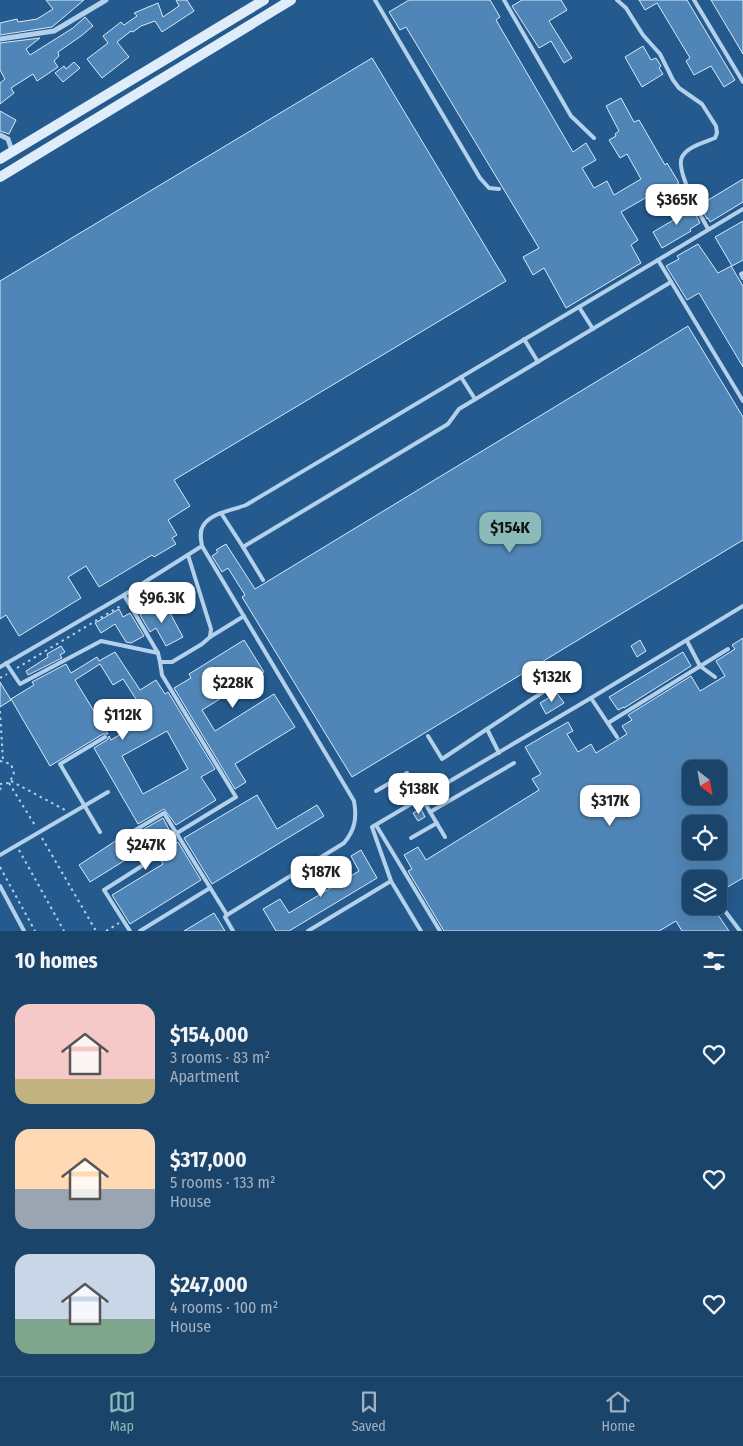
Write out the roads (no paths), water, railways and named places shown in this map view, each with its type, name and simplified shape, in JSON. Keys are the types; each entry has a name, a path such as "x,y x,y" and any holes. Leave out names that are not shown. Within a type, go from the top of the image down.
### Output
{"main road":[{"path":"264,0 251,3 0,159 4,175 291,0"}],"street":[{"path":"0,39 54,31 106,0"},
{"path":"0,135 8,139 12,152"}],"lane":[{"path":"375,0 480,178 489,188 499,189"},
{"path":"504,0 571,116 594,138"},
{"path":"617,0 626,8 643,35 660,54 679,88 702,104 716,126 717,134 715,138 686,152 681,159 681,166 690,196 708,229"},
{"path":"694,0 743,82"},
{"path":"227,915 344,843 352,834 356,816 354,801 202,546 200,535 203,526 214,516 246,505 743,208"},
{"path":"658,260 743,401"},
{"path":"743,273 741,274 743,278"},
{"path":"243,547 448,424 459,409 475,399 671,282"},
{"path":"579,307 593,329"},
{"path":"524,340 538,362"},
{"path":"461,377 475,399"},
{"path":"221,513 263,580"},
{"path":"0,667 124,595 202,546"},
{"path":"188,555 211,628 210,637"},
{"path":"124,595 158,653 162,674 236,797 176,833"},
{"path":"421,931 391,881 372,827 743,606"},
{"path":"160,662 172,662 244,616"},
{"path":"6,664 20,684 101,640 158,653"},
{"path":"687,641 700,666 715,677"},
{"path":"608,723 728,649"},
{"path":"428,736 442,759 552,686"},
{"path":"591,698 617,737"},
{"path":"487,729 499,753"},
{"path":"100,832 60,764 105,737"},
{"path":"430,812 514,763"},
{"path":"376,791 407,773 445,837"},
{"path":"0,855 108,792"},
{"path":"132,832 164,813 227,915 225,917 233,931"},
{"path":"411,838 436,823"},
{"path":"376,824 440,931"},
{"path":"130,931 104,890 156,857"},
{"path":"308,931 391,881"},
{"path":"0,886 24,931"},
{"path":"140,931 210,888"},
{"path":"727,914 740,931"}]}
